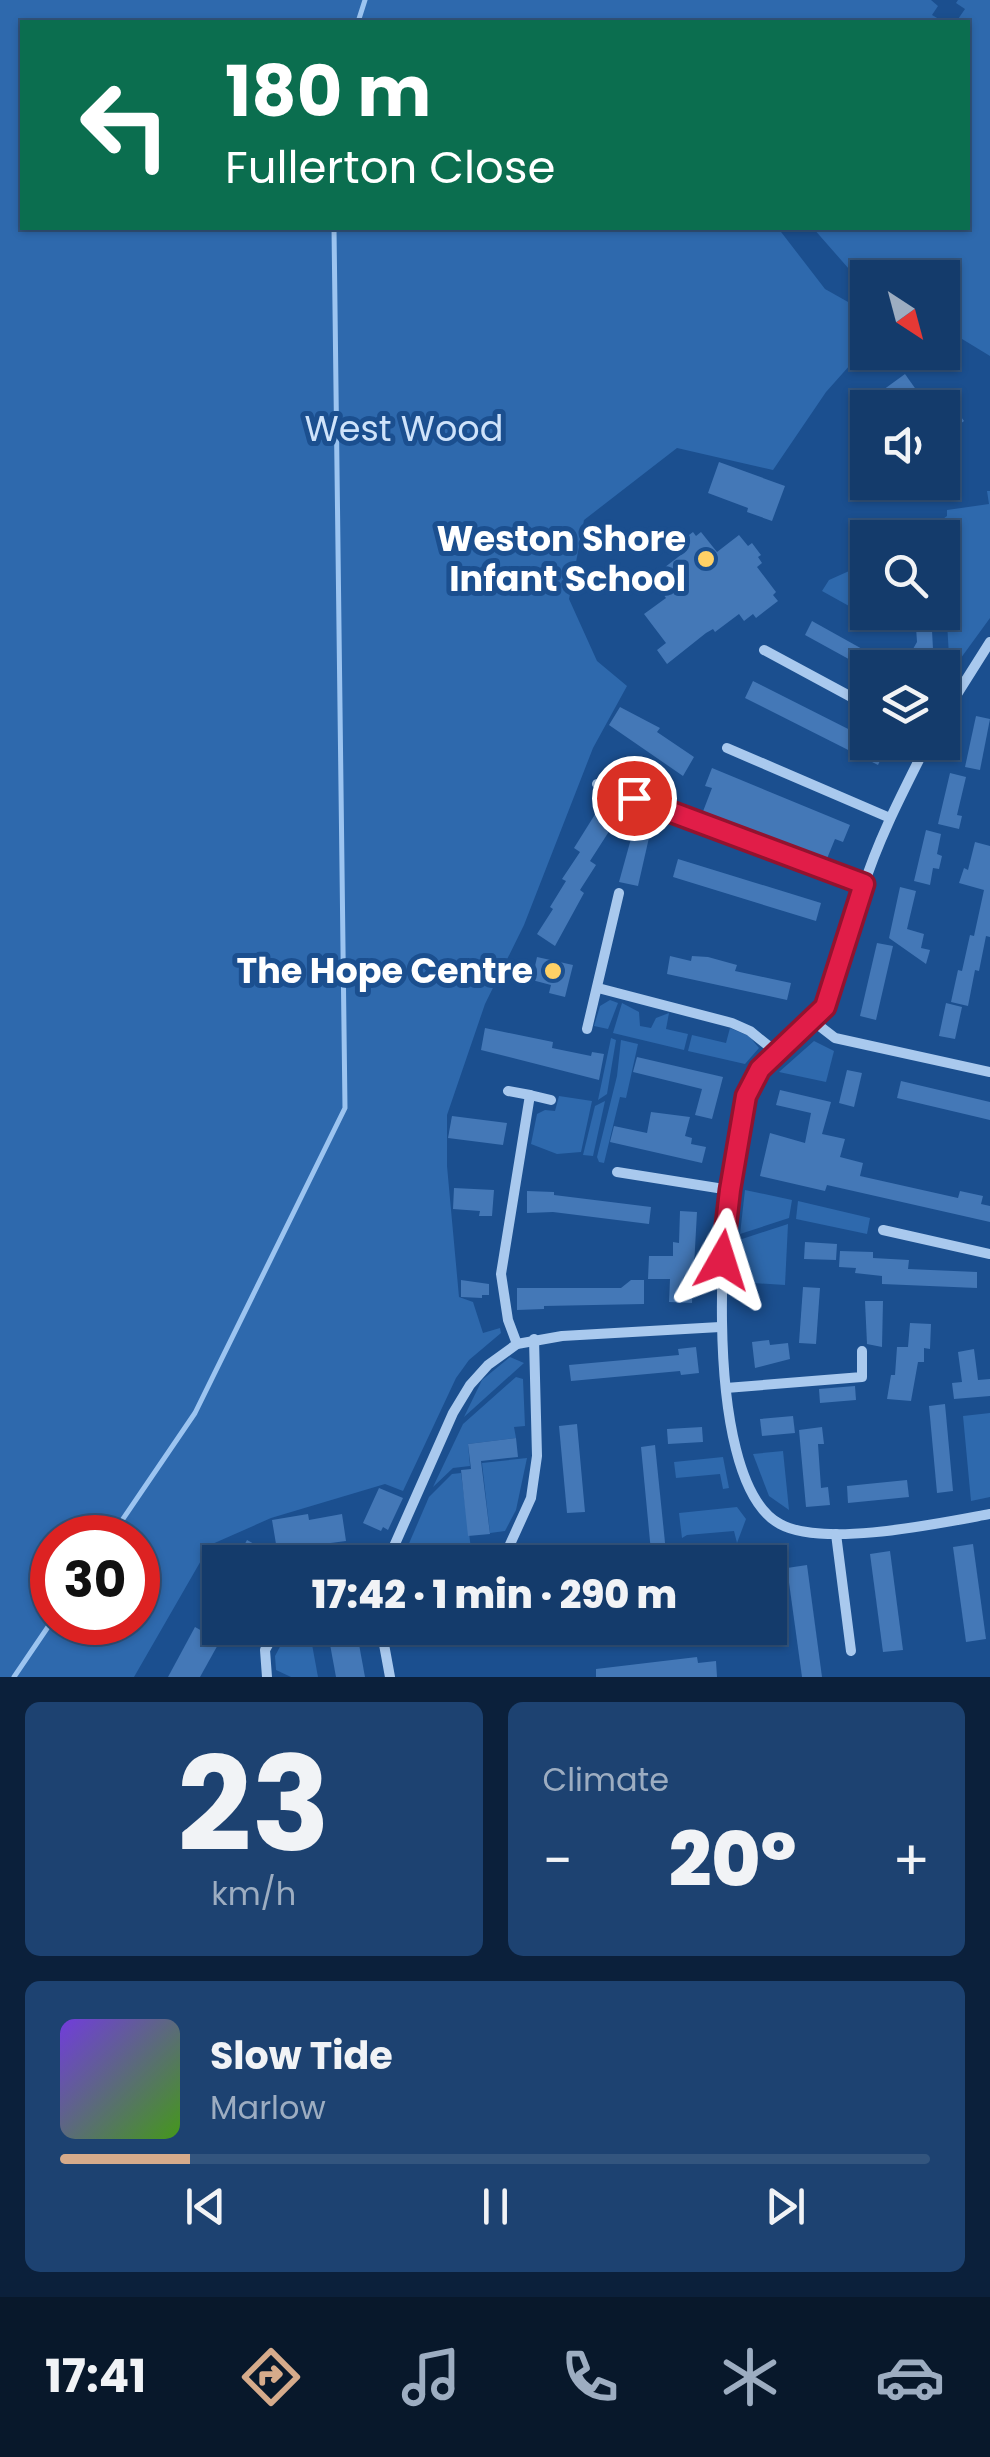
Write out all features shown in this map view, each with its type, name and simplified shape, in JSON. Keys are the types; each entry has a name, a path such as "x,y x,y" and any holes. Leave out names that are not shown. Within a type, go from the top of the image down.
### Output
{"street":[{"path":"960,690 990,642"},
{"path":"764,650 850,696"},
{"path":"727,748 890,818"},
{"path":"919,760 864,884 832,991 813,1021 760,1069 746,1096 724,1237 720,1327 726,1388 744,1478 764,1512 777,1523 802,1532 836,1534 990,1514"},
{"path":"597,784 864,884"},
{"path":"587,1029 620,893"},
{"path":"598,988 732,1022 776,1052"},
{"path":"813,1021 836,1038 990,1072"},
{"path":"508,1091 551,1100"},
{"path":"517,1344 508,1320 501,1274 530,1095"},
{"path":"617,1172 730,1190"},
{"path":"883,1230 990,1254"},
{"path":"395,1545 470,1384 517,1344 534,1339 720,1327"},
{"path":"510,1545 531,1498 537,1456 534,1339"},
{"path":"726,1388 862,1377 862,1351"},
{"path":"836,1534 851,1651"},
{"path":"267,1645 267,1677"},
{"path":"385,1645 390,1677"}],"green space":[{"name":"West Wood","path":"0,0 931,0 938,6 932,15 941,20 20,20 20,230 780,230 825,289 850,303 850,365 826,392 773,470 677,448 584,520 569,599 597,661 627,686 593,748 524,925 485,1004 447,1115 447,1166 459,1297 473,1302 483,1333 500,1328 501,1333 469,1360 456,1378 403,1491 385,1484 271,1518 202,1545 202,1559 160,1632 160,1515 30,1515 30,1645 152,1645 134,1677 0,1677"},
{"path":"958,0 990,0 990,356 960,338 960,260 850,260 850,270 815,230 970,230 970,20 957,20 965,9 956,3"},
{"path":"987,491 990,491 990,618 960,659 960,650 949,650 947,630 960,630 960,520 941,520 947,510 989,504"},
{"path":"850,571 850,607 822,591 829,580"},
{"path":"610,1000 618,1003 608,1029 594,1026 600,1006"},
{"path":"622,1003 639,1012 640,1026 651,1028 656,1018 669,1013 666,1029 688,1034 684,1050 613,1033"},
{"path":"730,1028 749,1036 759,1048 745,1064 688,1051 692,1035 726,1043"},
{"path":"611,1038 616,1040 607,1094 598,1100"},
{"path":"621,1040 638,1044 626,1098 620,1097 604,1163 597,1157 617,1076"},
{"path":"814,1041 834,1051 826,1082 779,1072"},
{"path":"559,1096 592,1101 581,1152 557,1154 531,1144 537,1114 555,1111"},
{"path":"605,1101 593,1156 583,1155 595,1106"},
{"path":"745,1190 792,1200 789,1218 740,1234"},
{"path":"798,1201 870,1218 867,1234 796,1219"},
{"path":"788,1224 785,1285 753,1283 737,1276 739,1240"},
{"path":"510,1357 524,1363 464,1417 482,1380"},
{"path":"516,1377 523,1379 525,1426 514,1427 516,1438 468,1444 470,1466 453,1468 433,1487 463,1424"},
{"path":"990,1413 990,1497 971,1501 963,1416"},
{"path":"783,1451 789,1510 769,1496 753,1454"},
{"path":"723,1457 729,1488 723,1489 720,1474 676,1478 674,1462"},
{"path":"527,1458 516,1510 505,1531 490,1533 482,1463"},
{"path":"461,1473 471,1545 408,1545 429,1497 452,1474"},
{"path":"737,1507 746,1519 737,1543 734,1531 682,1538 679,1513"},
{"path":"281,1645 312,1645 318,1677 291,1677 276,1670 275,1656"}],"building":[{"path":"905,374 916,390 883,390"},
{"path":"719,462 785,486 772,521 708,493"},
{"name":"Weston Shore Infant School","path":"693,532 696,536 701,532 717,552 739,535 748,546 752,543 761,555 758,557 762,563 757,567 776,592 773,595 778,601 756,618 753,614 744,621 739,614 715,632 713,629 706,633 667,664 657,650 666,643 644,614 666,598 653,581 658,577 656,574 682,554 678,549 684,545 681,541"},
{"path":"812,621 864,650 850,650 850,660 805,635"},
{"path":"916,630 932,630 932,650 912,650 917,642"},
{"path":"753,681 850,730 850,751 745,698"},
{"path":"620,707 660,728 657,732 694,757 683,776 609,725"},
{"path":"976,716 990,719 980,770 965,767"},
{"path":"712,768 850,825 843,842 835,839 826,861 702,814 712,788 705,786"},
{"path":"950,773 966,777 957,815 962,816 959,829 938,824"},
{"path":"599,808 617,819 590,861 596,865 555,946 537,934 566,881 562,879 580,852 574,848"},
{"path":"637,817 653,820 638,886 619,882"},
{"path":"926,830 941,834 937,854 942,856 939,869 933,868 930,885 914,881"},
{"path":"975,842 990,846 990,937 986,936 979,971 975,970 968,1006 951,1002 970,935 974,936 984,890 959,883 964,868 968,870"},
{"path":"678,859 821,903 816,921 673,877"},
{"path":"900,887 916,891 907,929 924,934 921,948 930,950 926,964 889,938"},
{"path":"877,943 893,946 876,1020 860,1016"},
{"path":"670,956 691,961 692,956 708,957 737,965 735,971 791,983 787,1000 667,974"},
{"name":"The Hope Centre","path":"537,957 573,965 565,997 549,993 551,985 532,980"},
{"path":"946,1003 962,1007 955,1039 939,1036"},
{"path":"485,1028 553,1042 552,1048 591,1056 592,1052 604,1054 599,1080 481,1050"},
{"path":"637,1057 723,1077 712,1119 695,1115 702,1089 633,1072"},
{"path":"847,1070 862,1073 854,1107 839,1103"},
{"path":"901,1081 990,1102 990,1120 897,1098"},
{"path":"780,1090 831,1102 822,1134 845,1139 840,1157 863,1163 860,1176 958,1198 960,1191 983,1196 981,1204 990,1206 990,1222 827,1185 825,1191 760,1176 770,1133 805,1143 811,1113 776,1105"},
{"path":"651,1112 690,1117 685,1136 692,1138 691,1144 706,1147 702,1163 610,1142 614,1126 647,1133"},
{"path":"452,1116 507,1123 503,1145 448,1138"},
{"path":"454,1188 494,1190 492,1216 453,1209"},
{"path":"527,1191 651,1207 649,1224 553,1212 527,1213"},
{"path":"680,1211 697,1212 692,1303 669,1302 670,1279 648,1279 649,1256 673,1256 673,1242 679,1243"},
{"path":"805,1242 837,1244 836,1260 804,1259"},
{"path":"840,1251 873,1252 873,1258 909,1260 908,1269 977,1272 977,1288 882,1284 882,1276 839,1267"},
{"path":"461,1280 489,1284 489,1295 461,1297"},
{"path":"631,1280 644,1280 644,1304 517,1310 517,1288 621,1288"},
{"path":"803,1287 820,1288 816,1344 799,1343"},
{"path":"865,1301 883,1301 882,1347 867,1344"},
{"path":"910,1323 931,1324 930,1349 924,1348 924,1362 918,1362 911,1401 887,1399 891,1375 895,1375 897,1347 908,1347"},
{"path":"769,1340 770,1345 788,1343 790,1359 755,1368 752,1342"},
{"path":"696,1347 699,1373 681,1375 680,1371 571,1381 569,1365 679,1355 678,1349"},
{"path":"974,1349 978,1380 990,1379 990,1396 954,1399 952,1383 962,1382 958,1352"},
{"path":"855,1386 856,1400 820,1403 819,1389"},
{"path":"945,1404 953,1491 937,1493 929,1406"},
{"path":"793,1416 795,1433 762,1436 760,1419"},
{"path":"577,1424 585,1512 567,1513 559,1426"},
{"path":"702,1427 703,1442 668,1444 667,1429"},
{"path":"822,1427 824,1444 818,1444 821,1488 828,1487 830,1505 806,1507 799,1430"},
{"path":"516,1438 518,1457 481,1461 490,1534 468,1536 461,1470 471,1469 468,1444"},
{"path":"655,1445 665,1545 650,1545 641,1447"},
{"path":"907,1480 909,1497 848,1503 847,1486"},
{"path":"379,1488 403,1498 388,1530 383,1527 381,1531 363,1523"},
{"path":"308,1514 309,1520 342,1514 346,1541 276,1545 272,1520"},
{"path":"973,1544 986,1639 966,1642 953,1547"},
{"path":"890,1551 903,1650 883,1652 870,1554"},
{"path":"807,1565 822,1677 802,1677 787,1568"},
{"path":"195,1627 202,1631 202,1645 218,1645 200,1677 168,1677"},
{"path":"330,1645 359,1645 365,1677 336,1677"},
{"path":"697,1657 698,1663 716,1661 717,1677 596,1677 596,1669"}],"waterway":[{"path":"359,20 365,0"},
{"path":"126,1515 195,1413 345,1108 334,230"},
{"path":"14,1677 36,1645"}],"place":[{"name":"Weston Shore Infant School","path":"706,559"},
{"name":"The Hope Centre","path":"553,971"}],"route":[{"path":"634,798 864,884 825,1007 760,1069 746,1096 722,1260"}]}
